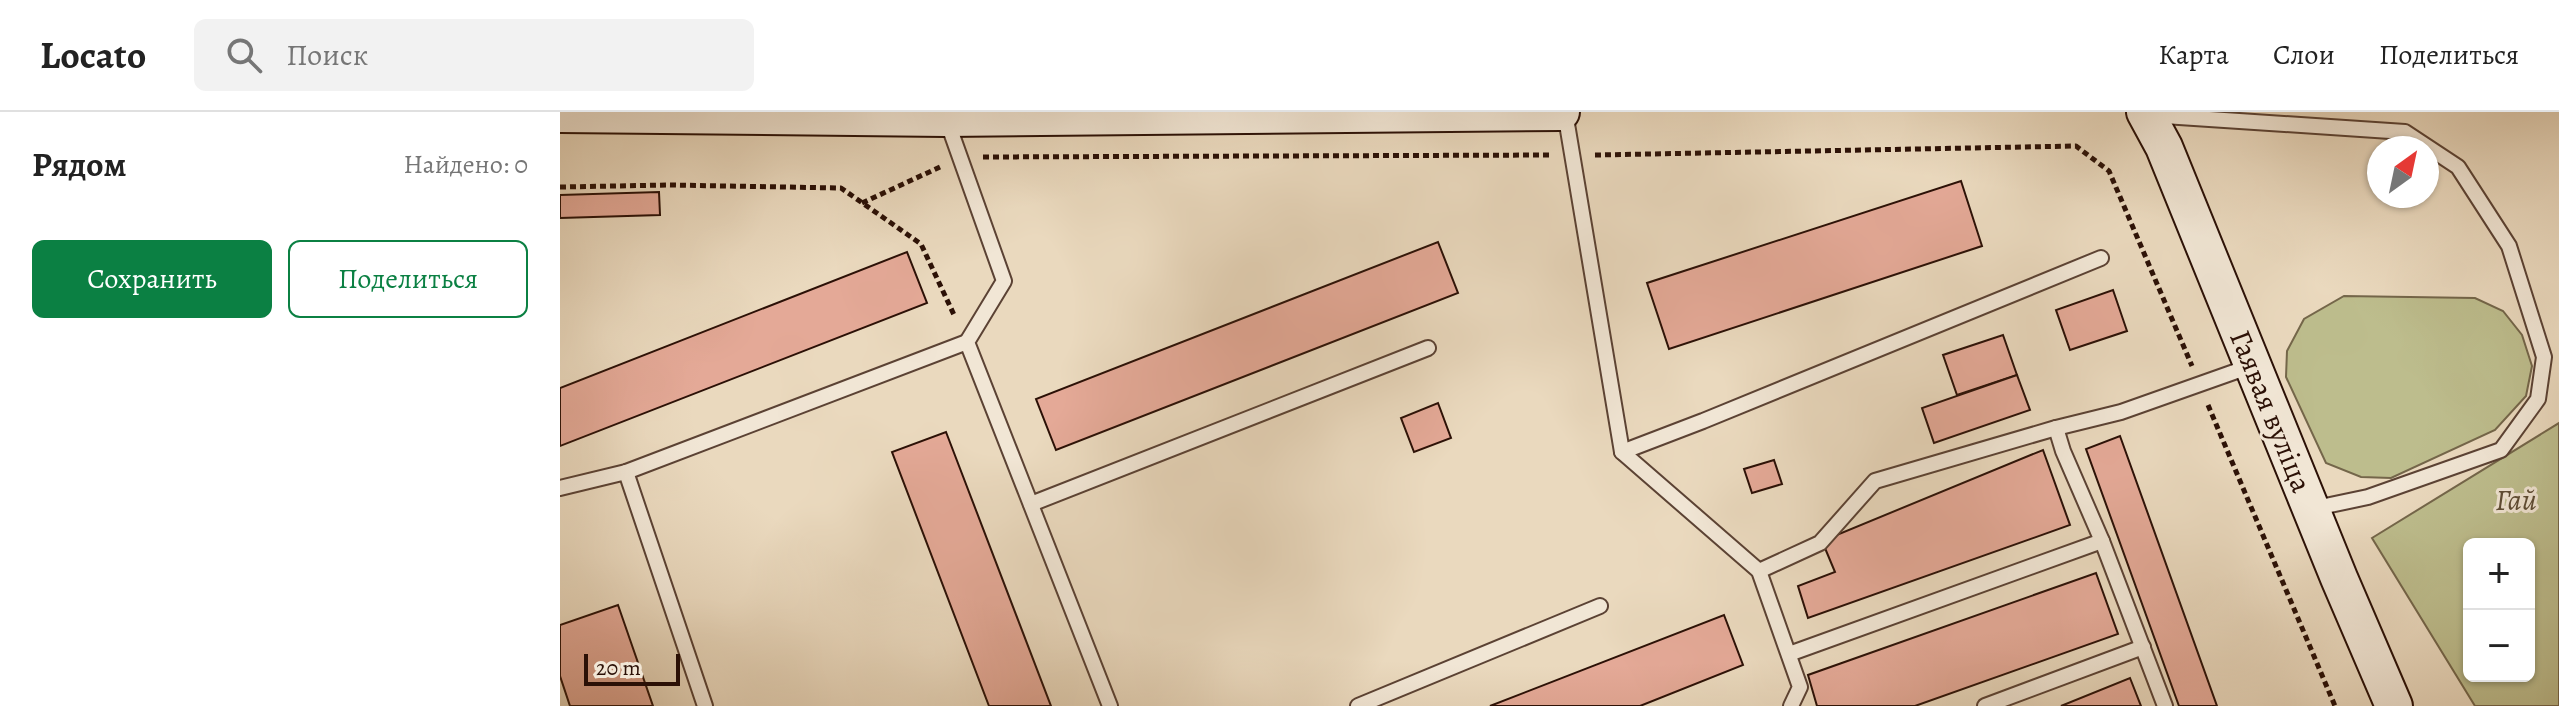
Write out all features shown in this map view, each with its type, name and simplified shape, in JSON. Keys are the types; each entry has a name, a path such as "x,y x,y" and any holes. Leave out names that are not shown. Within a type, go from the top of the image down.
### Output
{"main road":[{"path":"560,114 946,118 1563,112"},
{"name":"Гаявая вуліца","path":"2147,113 2394,706"}],"lane":[{"path":"1563,112 1622,452 1759,571 1800,687 1791,706"},
{"path":"2147,113 2405,132 2458,167 2509,246 2544,357 2538,399 2501,450 2368,497 2311,509"},
{"path":"560,488 626,472 967,342 1004,281 946,118"},
{"path":"1622,452 2101,258"},
{"path":"967,342 1110,706"},
{"path":"1031,504 1428,348"},
{"path":"1759,571 1820,543 1875,481 2121,412 2252,366"},
{"path":"2056,428 2165,706"},
{"path":"626,472 705,706"},
{"path":"1789,654 2102,541"},
{"path":"1358,706 1600,606"},
{"path":"1985,706 2143,647"}],"path":[{"path":"862,203 960,157 1572,155 2076,146 2109,171 2335,706"},
{"path":"560,187 841,188 921,244 967,342"}],"green space":[{"path":"2344,296 2475,298 2503,311 2522,335 2532,366 2526,396 2495,430 2391,478 2361,477 2326,463 2286,377 2287,351 2304,319"},
{"name":"Гай","path":"2559,423 2559,706 2475,706 2372,538"}],"building":[{"path":"1961,181 1982,246 1669,349 1647,283"},
{"path":"659,192 660,215 560,218 560,195"},
{"path":"1438,242 1458,293 1056,450 1036,399"},
{"path":"907,252 927,303 560,446 560,388"},
{"path":"2113,290 2127,331 2070,350 2056,310"},
{"path":"2003,335 2017,375 1957,395 1943,355"},
{"path":"2017,375 2030,410 1934,443 1922,408"},
{"path":"1438,403 1451,438 1414,452 1401,418"},
{"path":"946,432 1051,706 989,706 892,452"},
{"path":"2120,436 2217,706 2179,706 2086,449"},
{"path":"2043,450 2070,525 1808,618 1798,586 1835,572 1822,541"},
{"path":"1774,460 1782,484 1752,493 1744,469"},
{"path":"2096,573 2118,634 1915,706 1817,706 1808,675"},
{"path":"618,605 653,706 570,706 560,676 560,625"},
{"path":"1724,615 1743,665 1640,706 1490,706"},
{"path":"2130,678 2141,706 2061,706"}]}
